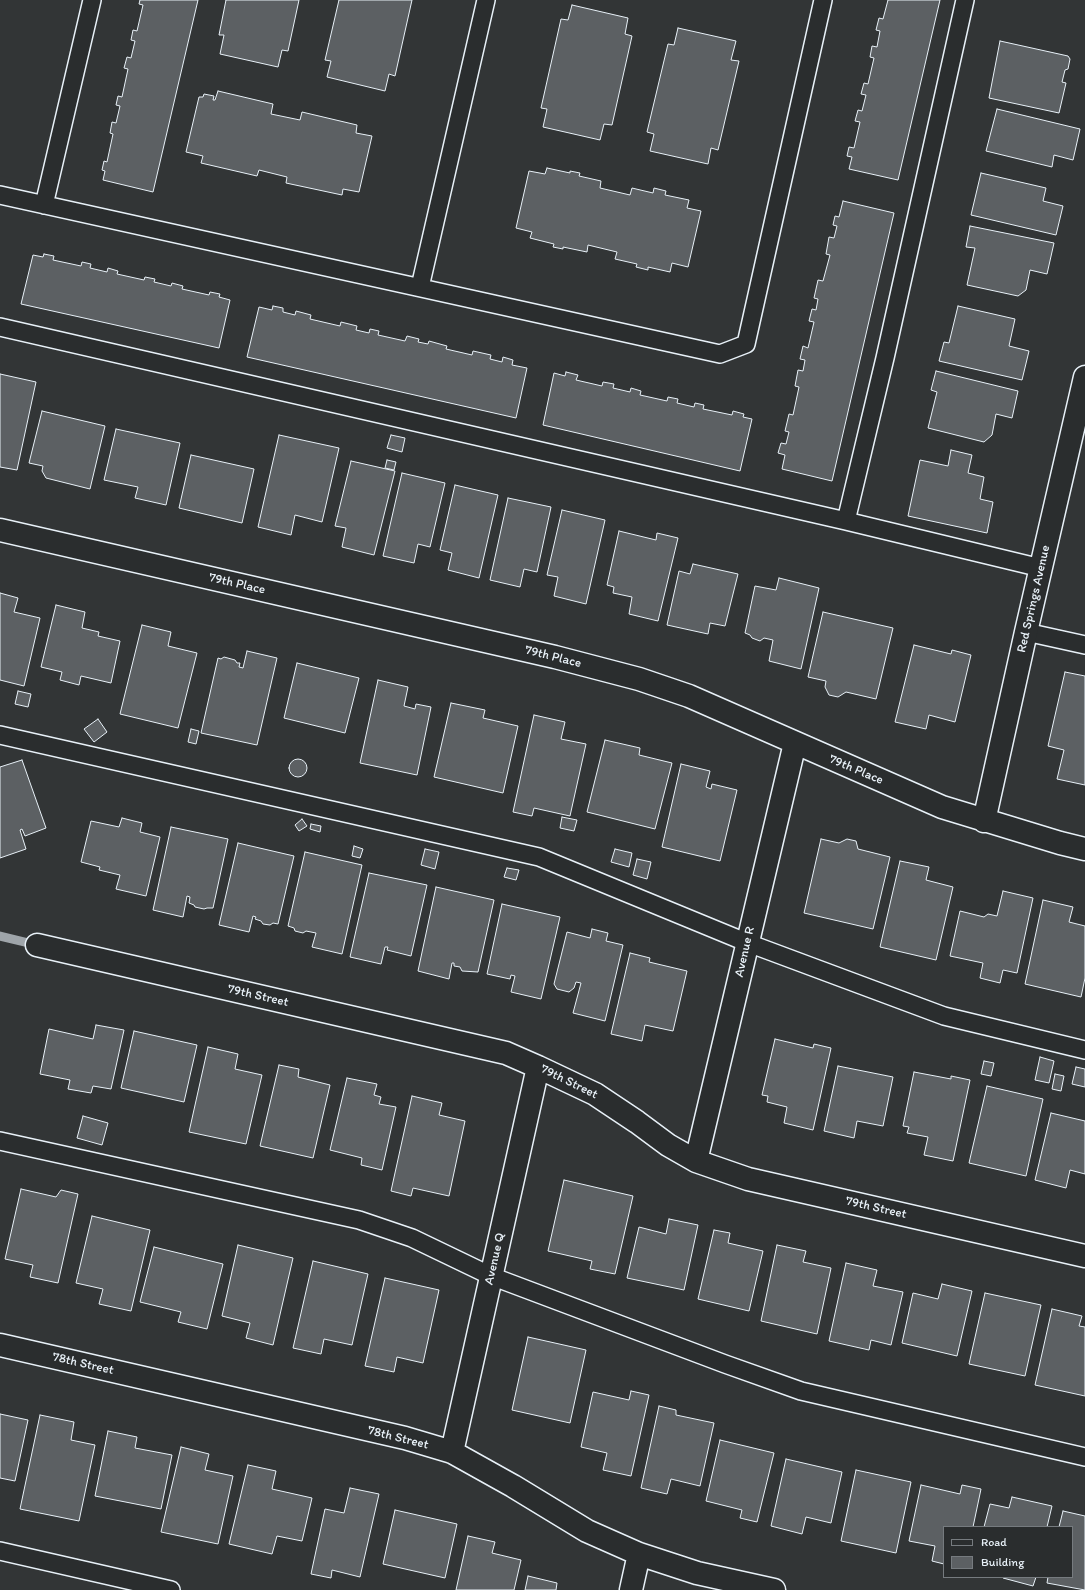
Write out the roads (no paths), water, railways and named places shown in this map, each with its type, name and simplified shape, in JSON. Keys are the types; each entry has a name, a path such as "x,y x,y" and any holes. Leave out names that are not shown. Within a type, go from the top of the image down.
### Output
{"street":[{"name":"Red Springs Avenue","path":"984,821 1041,568 1078,442 1085,377"},
{"name":"79th Place","path":"0,530 548,655 639,679 689,696 942,807 984,821 1085,849"},
{"name":"Avenue R","path":"696,1161 794,743"},
{"name":"79th Street","path":"37,945 506,1053 595,1094 668,1145 696,1161 748,1179 1085,1256"},
{"name":"Avenue Q","path":"452,1452 538,1067"},
{"name":"78th Street","path":"0,1345 405,1438 452,1452 513,1486 587,1531 639,1554 697,1573 774,1590"},
{"path":"631,1590 639,1554"}],"lane":[{"path":"44,205 92,0"},
{"path":"420,287 486,0"},
{"path":"0,195 720,354 746,344 823,0"},
{"path":"846,521 885,358 965,0"},
{"path":"0,327 846,521 1041,568"},
{"path":"1026,632 1085,645"},
{"path":"0,735 539,857 748,943 944,1016 1085,1050"},
{"path":"0,1141 359,1220 412,1238 492,1276 725,1364 801,1391 1085,1457"},
{"path":"0,1551 171,1590"}],"waterway":[{"path":"0,936 37,945"}]}
